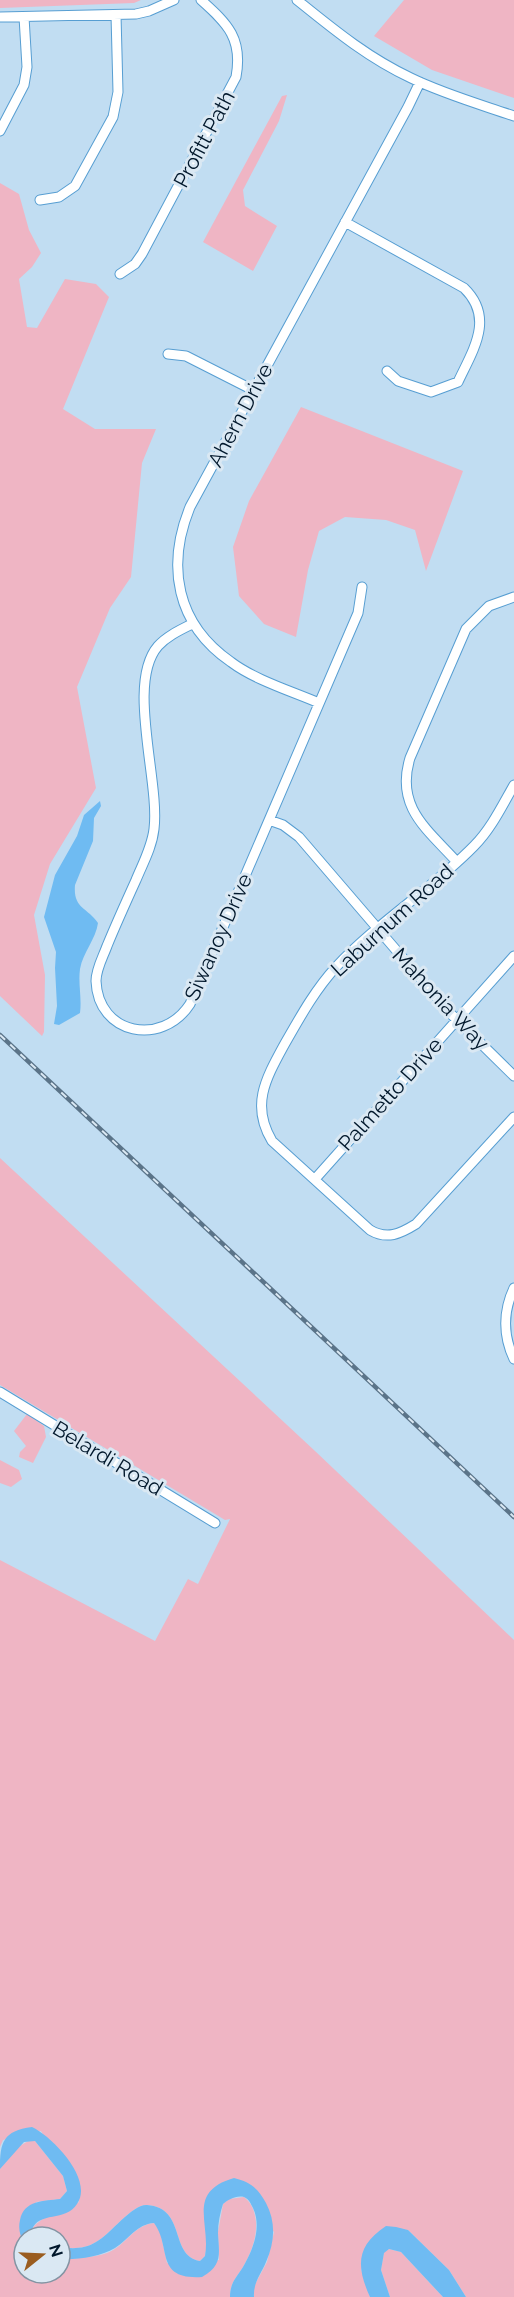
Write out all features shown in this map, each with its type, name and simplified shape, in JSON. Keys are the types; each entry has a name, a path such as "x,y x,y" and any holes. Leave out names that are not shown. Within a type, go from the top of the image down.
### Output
{"street":[{"path":"0,17 116,15 149,11 174,0"},
{"name":"Profitt Path","path":"120,274 135,264 142,254 236,77 238,52 232,32 201,0"},
{"path":"297,0 352,44 377,60 420,82 514,116"},
{"path":"40,200 59,197 75,186 113,117 118,92 116,15"},
{"path":"0,131 24,85 27,67 24,17"},
{"name":"Ahern Drive","path":"319,703 232,663 205,640 192,624 183,599 177,571 182,528 190,507 420,82"},
{"path":"345,222 464,288 474,298 479,311 481,326 458,382 431,392 398,381 387,370"},
{"path":"168,354 186,357 253,390"},
{"name":"Siwanoy Drive","path":"192,624 174,633 159,645 150,658 145,674 146,724 155,813 154,831 150,848 106,948 96,979 98,992 112,1018 135,1030 149,1030 173,1023 182,1015 194,994 358,613 363,587"},
{"path":"457,862 412,811 405,785 406,773 466,629 474,618 489,606 514,597"},
{"name":"Laburnum Road","path":"514,785 476,844 378,930 354,948 317,990 276,1061 264,1087 261,1101 261,1115 272,1141 370,1230 386,1236 399,1234 416,1224 514,1117"},
{"name":"Mahonia Way","path":"269,820 283,825 299,837 456,1020 514,1076"},
{"name":"Palmetto Drive","path":"315,1179 514,956"},
{"path":"514,1288 507,1306 505,1329 514,1359"},
{"name":"Belardi Road","path":"0,1392 215,1523"}],"shaded area":[{"path":"0,0 141,0 134,3 0,8"},
{"path":"404,0 514,0 514,98 432,70 374,36"},
{"path":"287,95 279,121 243,190 245,206 277,226 253,271 203,242 282,96"},
{"path":"0,183 19,194 29,230 41,253 32,267 19,279 27,327 37,328 65,279 96,284 109,297 63,409 95,429 156,429 142,463 131,577 110,608 77,687 96,788 50,864 34,915 45,975 44,1032 42,1036 0,996"},
{"path":"301,407 463,471 426,571 415,530 386,520 345,517 319,531 308,570 296,637 264,624 239,596 233,547 249,501"},
{"path":"0,1158 514,1640 514,2297 466,2297 449,2270 408,2230 361,2269 370,2297 254,2297 253,2288 267,2262 274,2232 234,2178 206,2234 205,2256 200,2261 190,2257 184,2251 168,2214 159,2208 147,2205 135,2209 102,2238 83,2247 72,2248 72,2225 36,2225 45,2217 79,2202 41,2131 3,2140 0,2147 0,1560 155,1641 188,1579 198,1584 230,1519 225,1520 0,1385"},
{"path":"27,1414 44,1426 46,1437 33,1463 19,1457 20,1452 26,1446 14,1431"},
{"path":"0,1460 19,1470 22,1479 11,1487 0,1483"},
{"path":"30,2140 35,2141 63,2176 67,2191 60,2199 36,2202 28,2225 12,2225 12,2285 72,2285 72,2258 96,2256 114,2250 140,2228 154,2223 160,2231 167,2263 219,2260 218,2232 223,2204 229,2199 244,2197 254,2211 256,2234 249,2256 232,2284 230,2297 0,2297 0,2169 18,2147"},
{"path":"389,2249 401,2252 443,2297 390,2297 381,2270 384,2252"}],"water":[{"path":"100,801 101,806 94,818 93,841 75,885 78,903 98,923 80,969 80,1013 59,1025 54,1024 57,1006 56,952 44,917 55,875 77,836 84,815"},
{"path":"32,2127 60,2149 69,2160 80,2183 81,2194 72,2210 40,2220 34,2225 19,2225 22,2213 30,2205 60,2199 67,2191 63,2176 35,2141 24,2142 0,2169 2,2145 5,2139 15,2131"},
{"path":"234,2178 245,2181 260,2193 269,2210 273,2225 271,2247 256,2283 254,2297 230,2297 232,2284 250,2253 256,2231 256,2215 249,2200 244,2197 235,2197 223,2204 218,2226 217,2263 209,2273 202,2277 187,2277 170,2268 154,2223 143,2226 115,2248 102,2254 72,2258 72,2248 92,2244 135,2209 147,2205 159,2208 168,2214 184,2251 190,2257 200,2261 205,2256 206,2244 205,2200 210,2191 219,2184"},
{"path":"386,2226 408,2230 449,2270 466,2297 443,2297 401,2252 389,2249 384,2253 381,2270 390,2297 370,2297 362,2276 361,2257 369,2241"}],"railway":[{"path":"0,1035 514,1517"}]}
